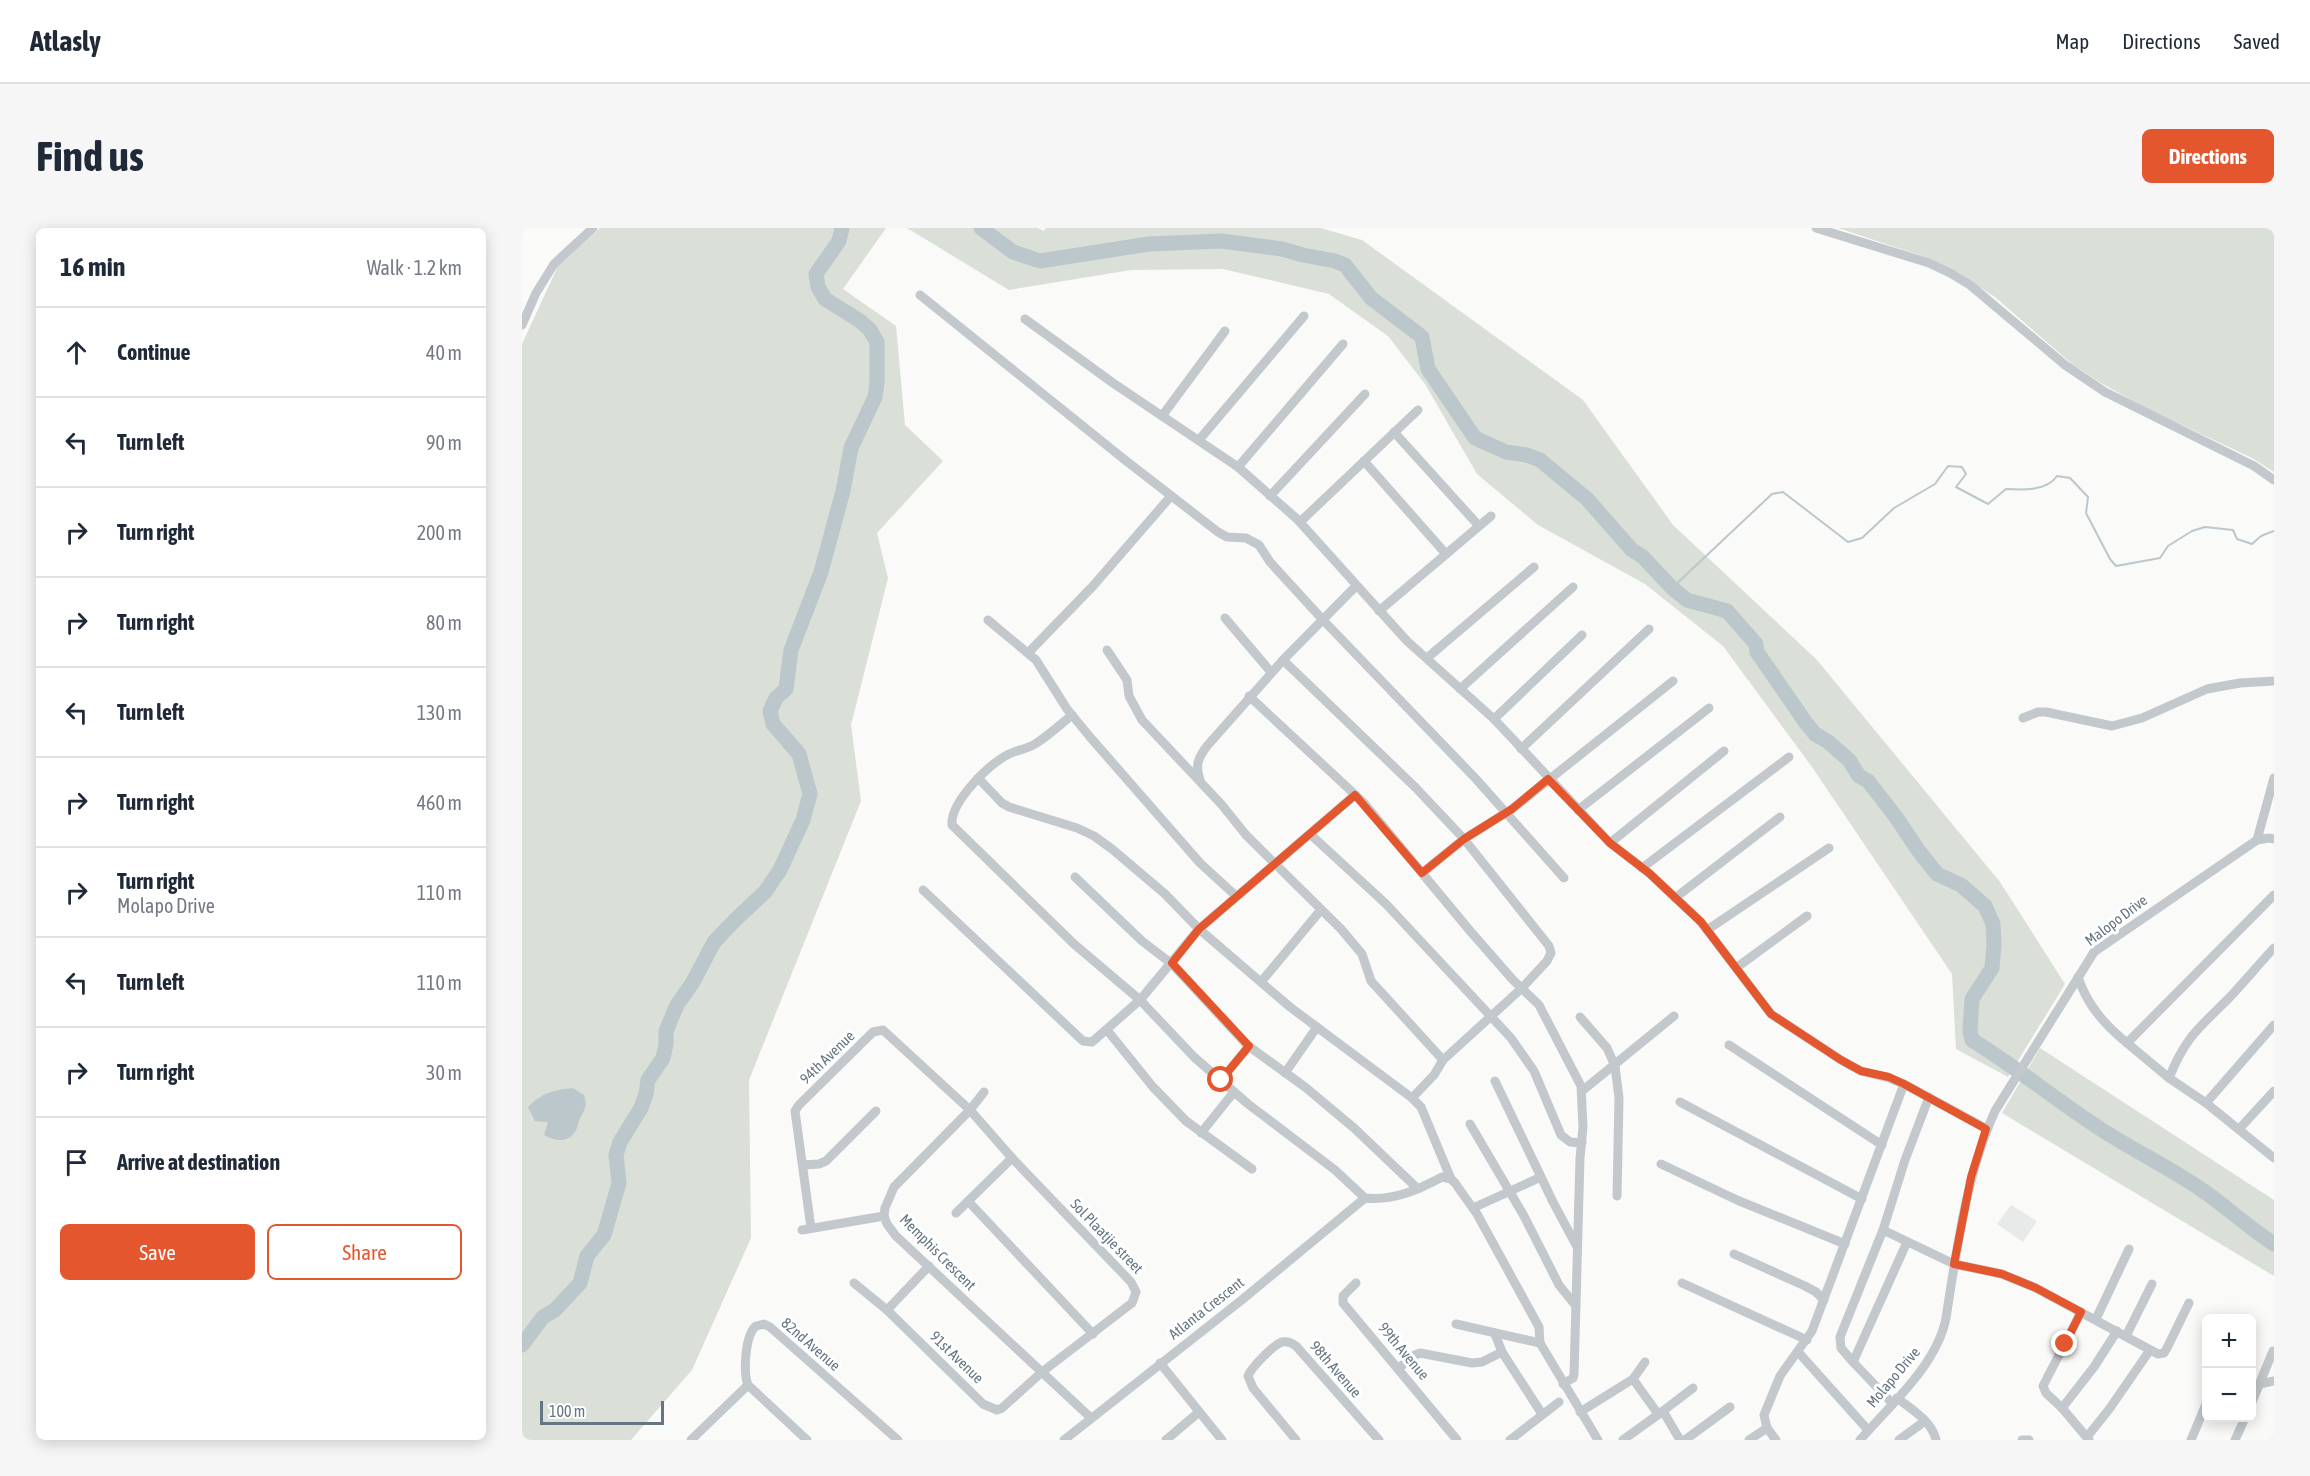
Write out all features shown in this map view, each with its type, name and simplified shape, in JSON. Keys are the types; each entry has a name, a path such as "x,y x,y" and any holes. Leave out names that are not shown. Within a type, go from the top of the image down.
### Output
{"street":[{"path":"522,325 554,264 593,228"},
{"path":"1816,228 1929,263 1950,273 1970,285 2065,365 2104,392 2254,466 2274,480"},
{"path":"920,295 1218,532 1227,537 1246,538 1259,545 1270,562 1323,620 1476,779 1564,878"},
{"path":"1199,440 1304,316"},
{"path":"1025,319 1238,467 1300,522 1379,611 1494,720 1610,843 1642,868 1707,930 1771,1014 1861,1071 1889,1077 1986,1129"},
{"path":"1162,416 1225,331"},
{"path":"1238,467 1343,344"},
{"path":"1270,495 1365,394"},
{"path":"1300,522 1418,410"},
{"path":"1394,432 1479,526"},
{"path":"1364,461 1446,554"},
{"path":"1028,653 1093,586 1171,496"},
{"path":"1379,611 1491,516"},
{"path":"1427,658 1534,567"},
{"path":"1201,783 1197,766 1198,757 1271,672 1356,586"},
{"path":"1460,689 1573,587"},
{"path":"1225,618 1271,672"},
{"path":"988,620 1036,660 1072,715 1200,863 1236,896"},
{"path":"1521,749 1649,629"},
{"path":"1494,720 1582,635"},
{"path":"1107,650 1127,680 1129,696 1142,720 1273,864 1341,929 1362,954 1371,981 1443,1060"},
{"path":"1283,660 1416,788 1464,839 1549,946 1551,953 1547,961 1522,988 1443,1060 1434,1075 1412,1098"},
{"path":"1422,873 1464,839 1505,813 1673,681"},
{"path":"2023,718 2038,712 2046,712 2112,726 2135,721 2207,689 2240,683 2274,681"},
{"path":"1249,696 1355,795 1478,940 1539,1005 1582,1092 1574,1374 1573,1378 1563,1384"},
{"path":"1578,810 1709,708"},
{"path":"1072,715 1034,744 994,763 978,778 951,816 952,825 1074,944 1140,1000 1194,1057 1234,1092 1335,1170 1365,1198 1398,1197 1442,1177 1451,1179"},
{"path":"1610,843 1724,751"},
{"path":"1642,868 1789,757"},
{"path":"978,778 1002,803 1009,807 1077,828 1094,836 1165,894 1199,929 1261,982 1412,1098 1420,1107 1451,1179 1473,1208 1539,1328 1539,1343 1598,1440"},
{"path":"2274,778 2257,840 2269,838 2274,840"},
{"path":"923,890 1083,1041 1092,1042 1140,1000 1199,929 1355,795"},
{"path":"1675,898 1780,817"},
{"path":"1310,834 1386,904 1511,1038 1533,1071 1561,1135 1570,1142 1582,1143"},
{"name":"Malopo Drive","path":"2008,1088 2094,952 2257,840"},
{"path":"1707,930 1829,848"},
{"path":"1075,877 1142,941 1172,963 1249,1046 1382,1152 1418,1189"},
{"path":"2127,1043 2274,895"},
{"path":"1261,982 1320,911"},
{"path":"1736,968 1807,916"},
{"path":"2169,1078 2179,1053 2191,1034 2229,998 2274,948"},
{"path":"2078,977 2081,988 2097,1014 2127,1043 2169,1078 2240,1128 2274,1157"},
{"path":"1582,1092 1674,1016"},
{"path":"1580,1017 1607,1048 1616,1066 1619,1098 1617,1196"},
{"path":"2206,1103 2274,1025"},
{"path":"1285,1073 1317,1027"},
{"name":"94th Avenue","path":"884,1216 806,1229 803,1165 795,1117 799,1105 878,1030 886,1031 970,1110"},
{"path":"1107,1030 1153,1087 1186,1121 1252,1169"},
{"path":"1729,1045 1882,1145"},
{"path":"1221,1080 1249,1046"},
{"path":"1495,1081 1577,1247"},
{"path":"1776,1440 1767,1428 1764,1415 1780,1377 1807,1340 1824,1300 1904,1084"},
{"name":"Molapo Drive","path":"1860,1440 1922,1369 1940,1340 1971,1177 1986,1129 2008,1088"},
{"path":"2240,1128 2274,1091"},
{"name":"Memphis Crescent","path":"984,1092 970,1110 894,1187 884,1216 896,1236 1091,1418"},
{"path":"1201,1133 1234,1092"},
{"path":"1929,1097 1882,1230 1840,1337 1841,1348 1853,1362 1894,1401 1925,1421 1934,1431 1936,1440"},
{"path":"1680,1102 1862,1198"},
{"name":"Sol Plaatjie street","path":"970,1110 1012,1158 1135,1287 1135,1298 1132,1303 1042,1372"},
{"path":"803,1165 826,1161 876,1112"},
{"path":"1470,1124 1510,1191 1559,1285 1576,1306"},
{"path":"956,1213 1012,1158"},
{"path":"1661,1164 1737,1200 1845,1244"},
{"path":"1473,1208 1541,1177"},
{"name":"Atlanta Crescent","path":"1064,1440 1243,1299 1365,1198"},
{"path":"968,1201 1093,1334"},
{"path":"1882,1230 1954,1264 2002,1274 2036,1288 2158,1354 2164,1353 2177,1330 2188,1302"},
{"path":"1853,1362 1907,1242"},
{"path":"2096,1319 2129,1249"},
{"path":"1734,1254 1805,1286 1824,1300"},
{"path":"887,1310 929,1266"},
{"name":"91st Avenue","path":"854,1283 887,1310 983,1404 993,1409 1002,1408 1042,1372"},
{"name":"99th Avenue","path":"1356,1283 1343,1296 1343,1303 1400,1368 1457,1440"},
{"path":"1682,1283 1807,1340"},
{"path":"2062,1408 2121,1333 2152,1284"},
{"path":"2081,1312 2043,1386 2046,1393 2088,1438 2150,1350"},
{"name":"82nd Avenue","path":"748,1385 745,1377 748,1335 756,1326 764,1324 898,1440"},
{"path":"1456,1324 1539,1343"},
{"path":"1496,1334 1502,1352 1542,1414"},
{"name":"98th Avenue","path":"1291,1438 1253,1388 1248,1376 1251,1369 1282,1342 1290,1342 1296,1346 1379,1440"},
{"path":"2256,1393 2273,1351"},
{"path":"1400,1368 1420,1353 1472,1363 1482,1362 1502,1352"},
{"path":"1798,1353 1868,1430"},
{"path":"1580,1412 1633,1379 1645,1362"},
{"path":"1160,1363 1222,1440"},
{"path":"1633,1379 1680,1440"},
{"path":"2260,1384 2274,1381"},
{"path":"691,1440 748,1385 796,1436 807,1440"},
{"path":"1623,1440 1693,1388"},
{"path":"1510,1440 1559,1402"},
{"path":"1685,1440 1730,1407"},
{"path":"1166,1440 1199,1412"},
{"path":"2191,1440 2202,1414"},
{"path":"1899,1440 1925,1421"},
{"path":"2235,1440 2243,1422"},
{"path":"1749,1440 1767,1428"},
{"path":"2022,1440 2029,1440"}],"shaded area":[{"path":"600,228 886,228 843,289 896,326 905,425 943,461 877,533 888,578 851,725 861,801 749,1080 751,1238 692,1370 631,1440 522,1440 522,344 558,266"},
{"path":"907,228 1038,228 1044,231 1046,228 1321,228 1362,240 1583,400 1673,525 1817,660 2000,882 2065,984 2008,1077 1956,1049 1952,974 1812,767 1723,646 1645,584 1538,525 1477,474 1425,384 1388,336 1329,294 1223,269 1131,270 1009,290"},
{"path":"1838,228 2274,228 2274,472 2252,458 2144,407 2101,383 2072,364 1995,297 1959,274 1922,256"},
{"path":"2040,1048 2274,1200 2274,1276 2002,1113"},
{"path":"573,1088 584,1095 586,1103 576,1130 569,1138 561,1140 544,1135 548,1122 535,1121 528,1107 548,1093"},
{"path":"2011,1205 2037,1221 2023,1242 1997,1224"}],"waterway":[{"path":"522,1345 543,1317 555,1310 580,1283 587,1256 604,1235 619,1183 616,1155 620,1142 641,1108 648,1080 663,1058 666,1031 677,1005 693,982 714,942 765,892 780,870 803,820 810,794 799,754 773,724 770,711 776,698 786,689 791,650 821,572 843,491 851,448 875,397 877,383 877,342 870,330 825,299 818,287 816,274 839,241 842,228"},
{"path":"981,228 1013,252 1040,261 1149,244 1221,241 1282,249 1345,265 1371,298 1422,337 1428,369 1475,438 1506,452 1527,455 1540,460 1587,499 1632,550 1643,557 1672,588 1687,600 1727,611 1756,644 1757,652 1806,723 1815,734 1849,760 1859,776 1868,781 1937,874 1961,885 1985,906 1993,924 1992,968 1972,999 1970,1031 1972,1040 2099,1128 2205,1192 2274,1244"},
{"path":"1672,588 1772,494 1783,492 1848,542 1862,538 1894,508 1935,484 1948,466 1962,467 1966,474 1956,487 1988,504 2006,489 2041,487 2053,481 2057,476 2070,478 2088,497 2086,513 2116,566 2160,558 2168,546 2192,531 2205,527 2233,530 2237,539 2252,544 2261,536 2274,531"}],"route":[{"path":"1221,1080 1249,1046 1172,963 1199,929 1355,795 1422,873 1464,839 1512,809 1548,779 1610,843 1649,873 1701,922 1771,1014 1861,1071 1889,1077 1986,1129 1971,1177 1954,1264 1987,1269 2002,1274 2036,1288 2081,1312 2065,1344"}]}
